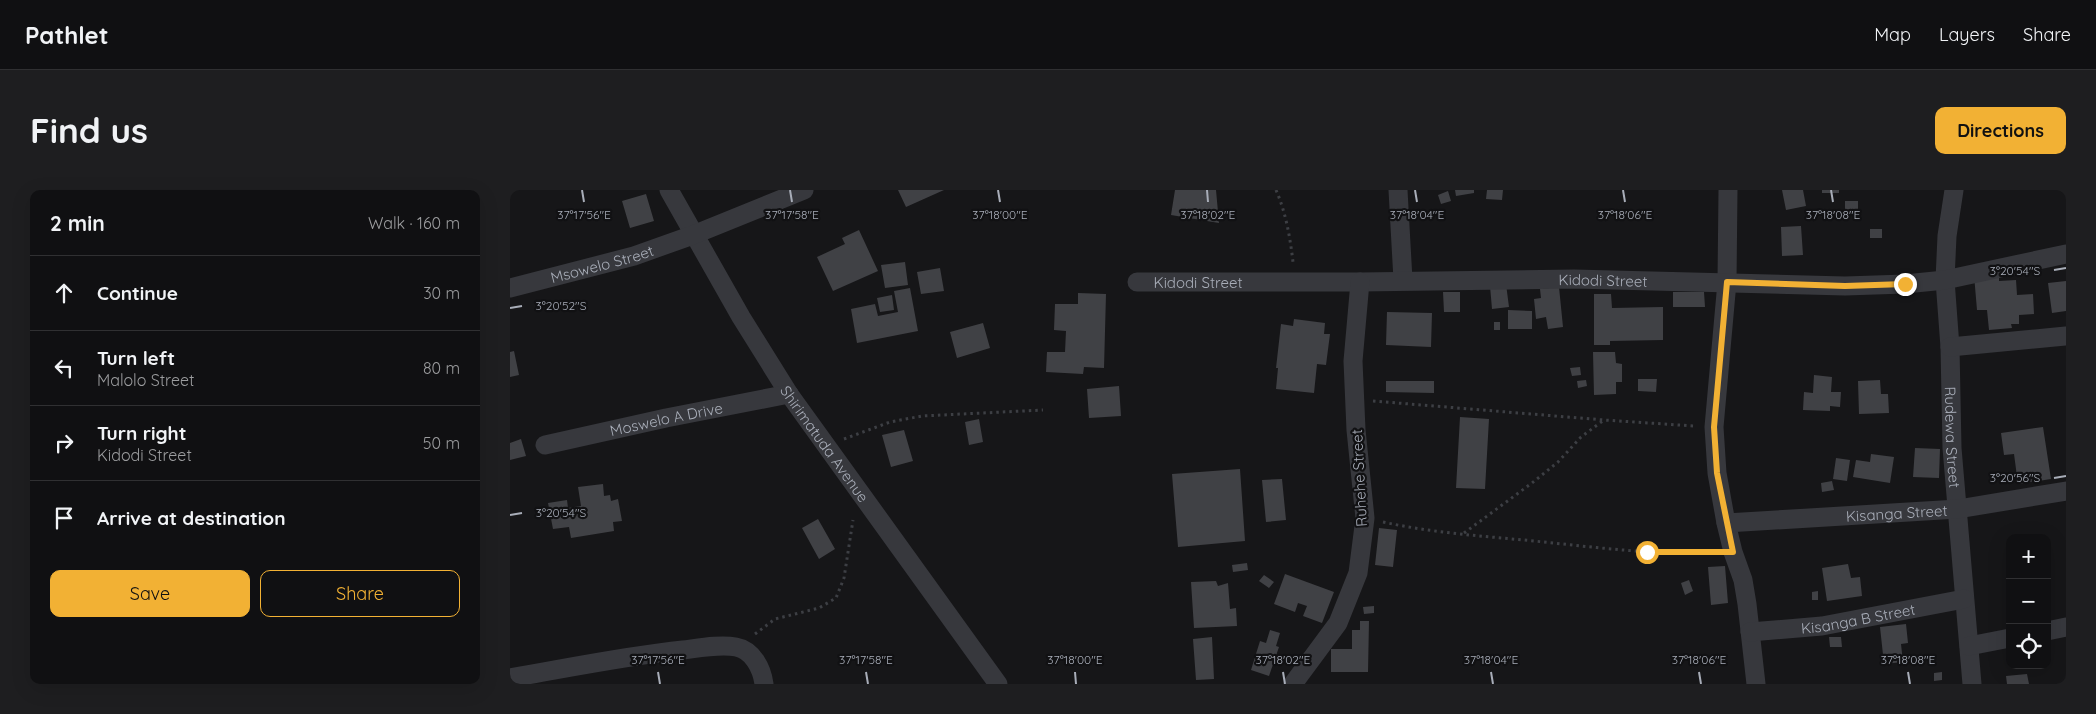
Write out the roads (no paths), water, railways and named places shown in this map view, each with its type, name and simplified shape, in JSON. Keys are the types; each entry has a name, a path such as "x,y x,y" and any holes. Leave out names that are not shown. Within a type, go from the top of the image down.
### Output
{"street":[{"name":"Shirimatuda Avenue","path":"669,190 693,235 789,394 998,684"},
{"name":"Msowelo Street","path":"510,288 634,256 693,235 804,190"},
{"path":"1398,190 1403,280"},
{"path":"1728,190 1727,282 1714,427 1717,473 1733,552 1743,580 1756,684"},
{"name":"Rudewa Street","path":"1954,190 1947,236 1945,280 1950,348 1952,448 1972,684"},
{"name":"Kidodi Street","path":"1137,282 1360,282 1574,279 1845,286 1905,284 1945,280 2066,254"},
{"name":"Ruhehe Street","path":"1293,684 1338,623 1358,572 1365,518 1353,361 1360,282"},
{"path":"1950,348 2066,336"},
{"name":"Moswelo A Drive","path":"545,445 666,418 789,394"},
{"name":"Kisanga Street","path":"1726,523 1958,509 2066,491"},
{"name":"Kisanga B Street","path":"1750,632 1822,626 1964,599"},
{"path":"2051,630 2066,627"},
{"path":"1969,646 2006,639"},
{"path":"510,678 643,654 737,647 751,654 763,674 764,684"}]}
